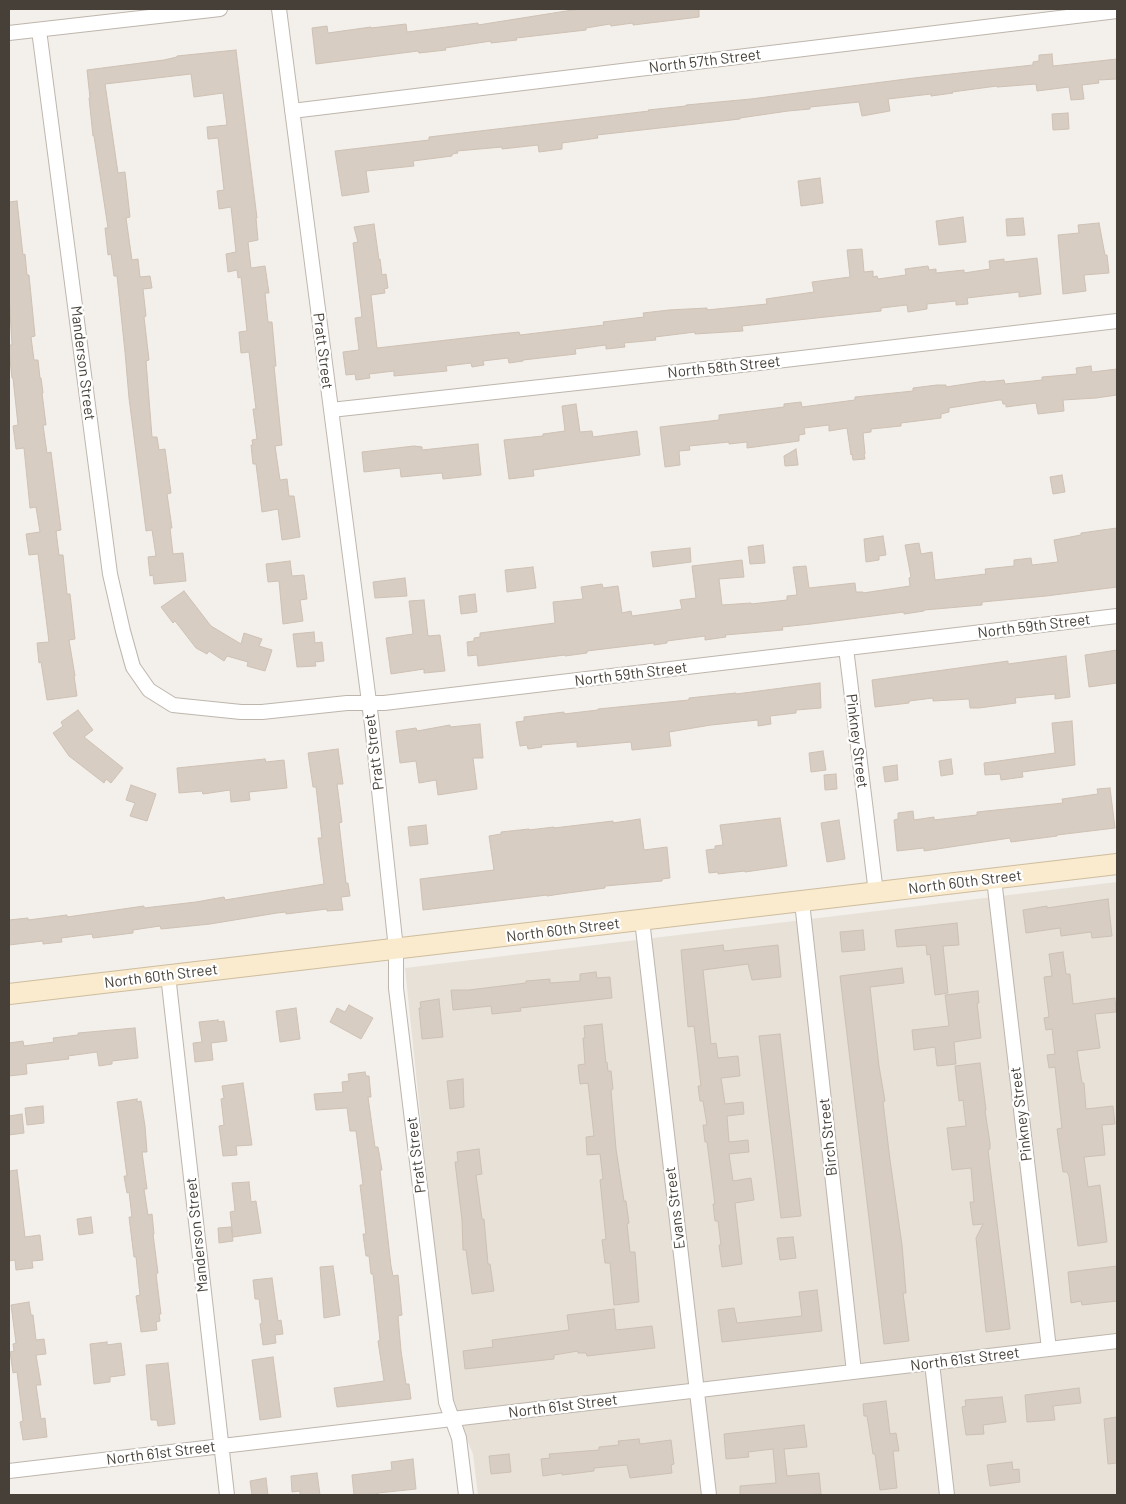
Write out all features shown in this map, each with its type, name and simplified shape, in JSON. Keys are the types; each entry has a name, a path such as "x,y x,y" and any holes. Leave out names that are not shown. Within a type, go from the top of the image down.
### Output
{"main road":[{"name":"North 60th Street","path":"9,994 1117,864"}],"street":[{"path":"9,33 220,9"},
{"name":"Pratt Street","path":"279,9 373,735 396,949 395,974 446,1402 459,1438 466,1495"},
{"name":"North 57th Street","path":"292,111 1117,11"},
{"name":"Manderson Street","path":"40,30 110,574 123,631 134,667 149,690"},
{"name":"North 58th Street","path":"331,410 1117,321"},
{"name":"North 59th Street","path":"149,690 174,705 241,712 262,712 347,703 394,702 1117,616"},
{"name":"Pinkney Street","path":"846,648 876,893"},
{"name":"Pinkney Street","path":"994,879 1049,1349"},
{"name":"Birch Street","path":"802,902 854,1372"},
{"name":"Evans Street","path":"642,920 708,1495"},
{"name":"Manderson Street","path":"168,975 227,1495"},
{"name":"North 61st Street","path":"9,1470 1117,1341"},
{"path":"932,1363 947,1495"}],"shaded area":[{"path":"1117,882 1117,1495 478,1495 473,1454 450,1400 405,968"}],"building":[{"path":"579,9 699,9 699,17 633,25 633,23 611,26 610,24 586,28 586,30 445,48 446,50 419,53 418,51 316,64 312,28 327,26 328,33 406,24 407,32 478,23 478,25"},
{"path":"236,50 257,218 258,240 248,242 251,268 265,266 269,293 265,293 268,322 272,322 276,366 274,366 282,445 275,446 280,480 287,479 289,496 294,496 300,537 282,540 278,509 262,512 256,464 253,464 251,445 253,445 252,440 257,439 253,409 256,409 249,352 241,353 239,332 247,331 241,277 238,278 237,270 228,272 226,254 236,252 231,207 219,209 217,191 224,190 218,138 208,139 207,127 227,125 223,93 194,97 191,74 105,84 118,173 125,172 130,217 126,218 132,260 138,259 140,277 150,276 152,288 143,289 149,360 146,361 152,437 157,437 159,450 165,449 171,493 167,494 172,528 170,528 173,554 183,553 186,581 154,584 153,575 150,576 148,557 156,556 152,530 146,531 129,398 117,276 114,276 111,254 108,255 105,228 108,228 93,136 87,70 164,60 177,56"},
{"path":"1052,54 1053,66 1117,59 1117,79 1098,80 1099,83 1082,85 1084,99 1071,100 1069,87 1037,91 1036,84 997,86 931,96 931,94 888,99 890,111 862,116 859,102 810,107 810,109 740,119 597,135 598,138 562,143 562,149 539,152 538,145 457,151 458,153 452,154 452,156 413,161 414,166 366,171 369,192 342,196 335,151 429,140 429,137 686,105 1033,65 1033,62 1039,61 1039,55"},
{"path":"1068,113 1069,129 1053,130 1052,114"},
{"path":"820,178 823,203 801,206 798,181"},
{"path":"17,201 23,255 25,254 27,275 29,275 35,336 31,337 34,360 38,360 41,378 46,425 43,425 47,453 51,452 61,530 56,531 59,555 63,555 67,594 70,594 75,639 69,640 77,696 47,700 37,643 49,642 38,554 29,555 26,534 40,532 36,507 30,508 24,448 16,449 13,426 18,425 9,351 9,345 12,345 9,294 9,202"},
{"path":"963,217 966,242 939,245 936,221"},
{"path":"1023,218 1025,235 1007,236 1006,219"},
{"path":"1099,223 1105,255 1107,255 1109,273 1084,275 1086,291 1063,294 1058,235 1079,233 1078,225"},
{"path":"374,224 382,275 386,274 388,288 384,289 385,293 371,295 377,348 519,332 520,335 604,325 603,322 644,317 643,313 669,310 707,308 707,310 767,304 766,299 814,292 812,282 850,277 847,250 862,249 864,272 873,271 873,277 877,276 878,279 906,275 905,269 928,266 929,270 936,269 936,273 964,270 964,273 990,269 989,261 1004,259 1004,262 1037,258 1041,294 1019,297 1019,292 967,298 968,304 956,305 956,301 927,304 927,309 908,312 907,305 881,308 881,311 742,326 743,331 695,334 695,332 655,337 656,340 624,343 625,347 606,349 606,345 575,349 576,354 509,363 508,358 483,361 484,365 472,367 471,363 446,366 447,371 394,376 394,371 369,374 370,378 356,380 355,374 346,375 343,352 359,350 355,318 362,317 353,243 358,242 354,227"},
{"path":"1091,366 1092,372 1117,369 1117,395 1063,400 1064,411 1038,414 1036,403 1006,407 1002,400 949,408 949,412 941,414 941,418 901,423 901,426 871,429 871,432 863,433 865,459 853,460 847,428 829,431 829,425 804,428 805,434 799,435 799,441 747,448 747,442 689,446 690,450 679,451 680,465 665,467 660,427 719,420 719,415 784,407 784,404 801,402 802,407 855,400 855,397 913,391 913,388 937,385 946,385 946,387 985,381 1004,380 1005,384 1042,380 1042,377 1077,374 1076,368"},
{"path":"576,404 580,432 592,431 593,437 637,431 640,455 533,470 534,476 509,479 504,440 543,436 543,434 565,431 562,406"},
{"path":"478,444 481,475 443,479 442,473 401,477 400,468 364,472 362,452 414,446 422,447 422,450"},
{"path":"796,449 798,465 785,466 784,456"},
{"path":"1062,475 1065,492 1053,494 1050,477"},
{"path":"1117,528 1117,587 982,602 982,605 924,610 904,614 904,612 782,627 783,630 725,635 726,637 705,640 705,636 667,641 667,643 654,645 654,643 620,647 565,656 478,666 477,655 468,656 467,642 474,641 474,638 480,637 480,633 555,623 553,602 583,599 581,587 602,584 603,588 618,586 622,613 631,611 632,616 682,609 680,600 696,598 692,566 742,560 744,577 719,579 722,605 787,600 787,596 797,595 793,567 806,566 809,588 855,583 856,592 863,593 910,586 909,578 911,577 905,545 919,543 921,554 932,552 935,580 986,574 985,569 1014,566 1014,560 1031,558 1032,565 1058,562 1054,540 1081,535 1081,533"},
{"path":"883,536 886,555 879,556 879,560 866,562 864,539"},
{"path":"763,545 765,563 750,564 748,547"},
{"path":"690,548 691,562 653,567 651,552"},
{"path":"290,561 292,576 304,575 307,599 300,600 303,621 283,624 279,581 268,582 266,564"},
{"path":"533,567 536,588 507,592 505,570"},
{"path":"405,578 407,596 375,598 373,582"},
{"path":"184,591 211,626 241,644 244,633 262,639 259,646 272,650 265,671 247,666 248,662 227,656 224,661 209,651 207,654 196,648 175,621 173,623 161,607"},
{"path":"475,594 477,612 461,614 459,596"},
{"path":"424,600 428,636 440,635 445,671 424,673 424,669 391,674 386,638 413,634 409,601"},
{"path":"314,632 315,643 322,642 324,661 315,662 316,666 297,667 293,634"},
{"path":"1117,650 1117,683 1089,687 1085,655"},
{"path":"1066,656 1070,697 1055,699 1055,694 1015,698 1016,703 979,708 970,708 969,699 933,701 933,698 875,707 872,680 1008,661 1008,664"},
{"path":"820,683 821,708 796,710 796,713 770,716 771,724 758,726 758,720 669,732 671,746 632,750 631,742 577,747 577,742 541,745 542,747 528,749 527,745 520,746 516,722 524,721 524,717 689,700 689,698"},
{"path":"78,710 93,730 84,737 123,768 111,783 106,779 104,783 69,756 53,733 63,726 61,722"},
{"path":"1072,721 1075,765 1022,772 1023,777 1001,780 1000,774 985,775 984,763 1055,753 1052,723"},
{"path":"480,724 483,758 473,758 477,789 438,795 436,780 419,783 416,761 400,763 396,731 416,728 417,731 450,725 450,727"},
{"path":"338,749 343,784 337,784 342,822 339,823 346,883 348,883 350,896 341,897 343,910 327,911 327,909 286,914 286,912 210,924 161,929 160,926 133,930 133,933 93,938 92,934 61,938 62,942 43,944 43,941 9,945 9,920 28,918 28,920 67,915 67,917 224,897 225,900 324,884 318,838 322,838 316,787 313,787 308,753"},
{"path":"823,751 826,770 811,772 809,753"},
{"path":"265,759 266,762 284,760 287,788 249,792 250,800 231,802 230,790 203,794 202,791 179,793 177,768"},
{"path":"951,759 953,774 941,776 939,761"},
{"path":"897,765 898,780 885,782 883,767"},
{"path":"836,774 837,789 825,790 824,775"},
{"path":"131,785 156,794 147,821 130,816 135,803 126,800"},
{"path":"1110,788 1115,828 1011,842 1010,838 924,851 924,848 897,851 894,820 898,819 898,813 913,811 914,820 934,817 934,820 977,815 977,812 1063,803 1062,799 1098,794 1097,789"},
{"path":"780,818 787,866 745,872 709,873 706,850 715,849 715,846 723,845 720,825"},
{"path":"640,819 644,850 667,847 670,878 662,879 662,881 605,886 605,888 547,896 423,910 420,879 494,870 489,836 501,834 501,832"},
{"path":"839,820 845,859 827,862 821,823"},
{"path":"426,825 428,844 410,846 408,827"},
{"path":"1108,899 1112,936 1092,938 1091,932 1061,936 1060,928 1026,933 1023,910"},
{"path":"957,923 959,945 943,946 948,993 935,995 930,954 927,955 926,945 897,947 895,930"},
{"path":"863,930 865,950 842,952 840,932"},
{"path":"723,945 724,951 778,945 781,977 752,980 748,964 703,970 711,1044 716,1043 718,1058 738,1056 740,1076 721,1078 725,1104 743,1102 744,1114 727,1116 729,1142 748,1140 749,1152 729,1154 733,1181 751,1178 754,1200 735,1203 742,1264 722,1267 718,1221 715,1221 713,1204 715,1204 703,1125 707,1125 698,1086 701,1086 694,1026 688,1027 681,950"},
{"path":"1063,952 1066,974 1070,974 1073,1004 1115,998 1116,1012 1095,1014 1100,1048 1077,1051 1082,1083 1084,1083 1086,1109 1113,1106 1115,1124 1102,1125 1105,1155 1084,1157 1088,1187 1100,1185 1107,1242 1078,1246 1069,1176 1067,1172 1063,1172 1057,1129 1062,1128 1055,1067 1049,1068 1047,1055 1055,1054 1052,1029 1046,1030 1044,1018 1049,1017 1044,977 1052,976 1049,954"},
{"path":"902,968 904,983 870,987 902,1245 906,1293 903,1293 909,1341 884,1344 840,976"},
{"path":"596,972 597,978 610,977 612,998 520,1008 521,1011 492,1014 491,1006 453,1010 451,990 469,990 550,979 550,983 580,981 580,974"},
{"path":"978,991 979,1003 977,1003 981,1038 954,1042 956,1064 937,1066 935,1047 914,1050 912,1030 949,1026 945,995"},
{"path":"439,999 443,1037 422,1039 420,1002"},
{"path":"349,1005 373,1018 361,1039 330,1022 337,1008 345,1012"},
{"path":"296,1008 300,1039 280,1042 276,1011"},
{"path":"218,1020 218,1022 224,1021 227,1041 211,1043 213,1060 195,1062 193,1043 202,1042 199,1022"},
{"path":"602,1024 606,1063 608,1071 611,1071 616,1149 629,1223 627,1224 630,1252 635,1252 639,1302 614,1305 610,1263 605,1263 602,1240 606,1239 600,1180 603,1179 600,1154 587,1155 586,1137 594,1136 588,1083 580,1084 578,1065 585,1064 584,1026"},
{"path":"135,1028 138,1058 112,1061 112,1064 99,1066 97,1052 68,1056 69,1059 26,1064 27,1074 9,1076 9,1043 23,1041 24,1046 54,1042 53,1038 78,1035 78,1033"},
{"path":"780,1034 801,1216 781,1218 759,1036"},
{"path":"980,1063 990,1143 990,1149 988,1150 1010,1329 986,1332 976,1238 983,1224 973,1225 970,1202 974,1202 971,1168 952,1170 947,1128 966,1126 963,1100 959,1101 955,1066"},
{"path":"365,1072 366,1076 369,1076 371,1097 368,1097 375,1147 378,1147 382,1170 380,1170 391,1266 393,1276 398,1275 402,1315 398,1316 401,1351 406,1384 409,1384 411,1399 337,1407 334,1388 384,1381 378,1341 380,1340 373,1274 371,1274 369,1256 366,1256 363,1234 366,1234 360,1185 363,1185 356,1131 350,1131 347,1108 316,1110 314,1094 343,1092 342,1082 349,1081 348,1074"},
{"path":"463,1079 464,1107 450,1109 447,1081"},
{"path":"243,1083 252,1145 236,1146 237,1155 223,1156 219,1126 224,1125 221,1099 224,1098 222,1086"},
{"path":"137,1099 137,1102 141,1101 145,1126 147,1152 142,1152 147,1189 144,1189 148,1215 152,1214 161,1314 159,1314 160,1321 156,1322 157,1330 141,1332 136,1296 140,1295 129,1217 132,1217 129,1192 127,1193 124,1176 127,1176 117,1102"},
{"path":"43,1106 44,1123 27,1125 25,1108"},
{"path":"22,1114 24,1133 9,1135 9,1116"},
{"path":"479,1149 482,1174 476,1175 482,1219 484,1219 488,1264 490,1264 494,1291 472,1294 466,1250 463,1250 462,1220 455,1162 458,1162 457,1152"},
{"path":"17,1170 25,1237 40,1235 43,1260 32,1261 33,1268 16,1270 15,1260 9,1261 9,1171"},
{"path":"249,1182 251,1202 256,1201 261,1233 233,1237 230,1212 235,1211 232,1183"},
{"path":"91,1217 93,1233 79,1235 77,1219"},
{"path":"231,1227 233,1241 219,1243 218,1228"},
{"path":"793,1237 796,1258 780,1260 777,1238"},
{"path":"333,1266 340,1315 324,1318 320,1267"},
{"path":"1117,1266 1117,1301 1082,1305 1081,1301 1071,1303 1068,1272"},
{"path":"272,1278 278,1321 281,1320 283,1334 275,1335 276,1343 263,1345 259,1299 255,1299 253,1280"},
{"path":"817,1290 822,1331 722,1342 718,1310 734,1308 737,1323 802,1316 799,1292"},
{"path":"29,1302 31,1315 33,1315 36,1340 44,1339 46,1354 36,1355 41,1385 36,1385 41,1419 45,1418 47,1437 23,1440 20,1422 23,1421 17,1372 13,1373 10,1352 14,1351 13,1344 16,1343 11,1305"},
{"path":"614,1309 616,1330 652,1326 655,1348 587,1356 586,1353 578,1353 578,1351 554,1355 554,1359 465,1369 463,1351 493,1347 492,1340 569,1330 567,1315"},
{"path":"107,1342 107,1345 121,1343 125,1375 110,1377 110,1382 94,1384 90,1344"},
{"path":"273,1357 281,1417 260,1420 252,1360"},
{"path":"168,1363 175,1424 158,1426 157,1420 151,1420 146,1365"},
{"path":"1079,1388 1081,1403 1053,1406 1055,1420 1027,1422 1025,1395"},
{"path":"1002,1397 1006,1422 983,1425 984,1434 966,1435 962,1407 966,1406 965,1400"},
{"path":"886,1401 890,1434 896,1433 899,1451 893,1451 897,1488 880,1490 875,1454 873,1454 867,1416 864,1416 863,1404"},
{"path":"1117,1417 1117,1463 1108,1464 1104,1419"},
{"path":"804,1425 807,1447 784,1449 787,1476 819,1473 821,1494 740,1495 740,1486 776,1483 773,1449 748,1452 749,1457 726,1459 724,1434"},
{"path":"639,1439 640,1444 671,1440 674,1464 671,1465 672,1473 630,1478 627,1465 594,1468 594,1471 543,1476 541,1459 550,1458 549,1454 599,1450 599,1447 619,1445 618,1441"},
{"path":"509,1454 511,1472 491,1474 489,1456"},
{"path":"413,1459 416,1489 354,1495 352,1475 392,1470 391,1462"},
{"path":"1012,1462 1013,1470 1019,1469 1020,1482 990,1486 987,1465"},
{"path":"317,1473 320,1495 300,1495 300,1491 292,1492 291,1476"},
{"path":"266,1478 268,1495 252,1495 250,1481"}]}
